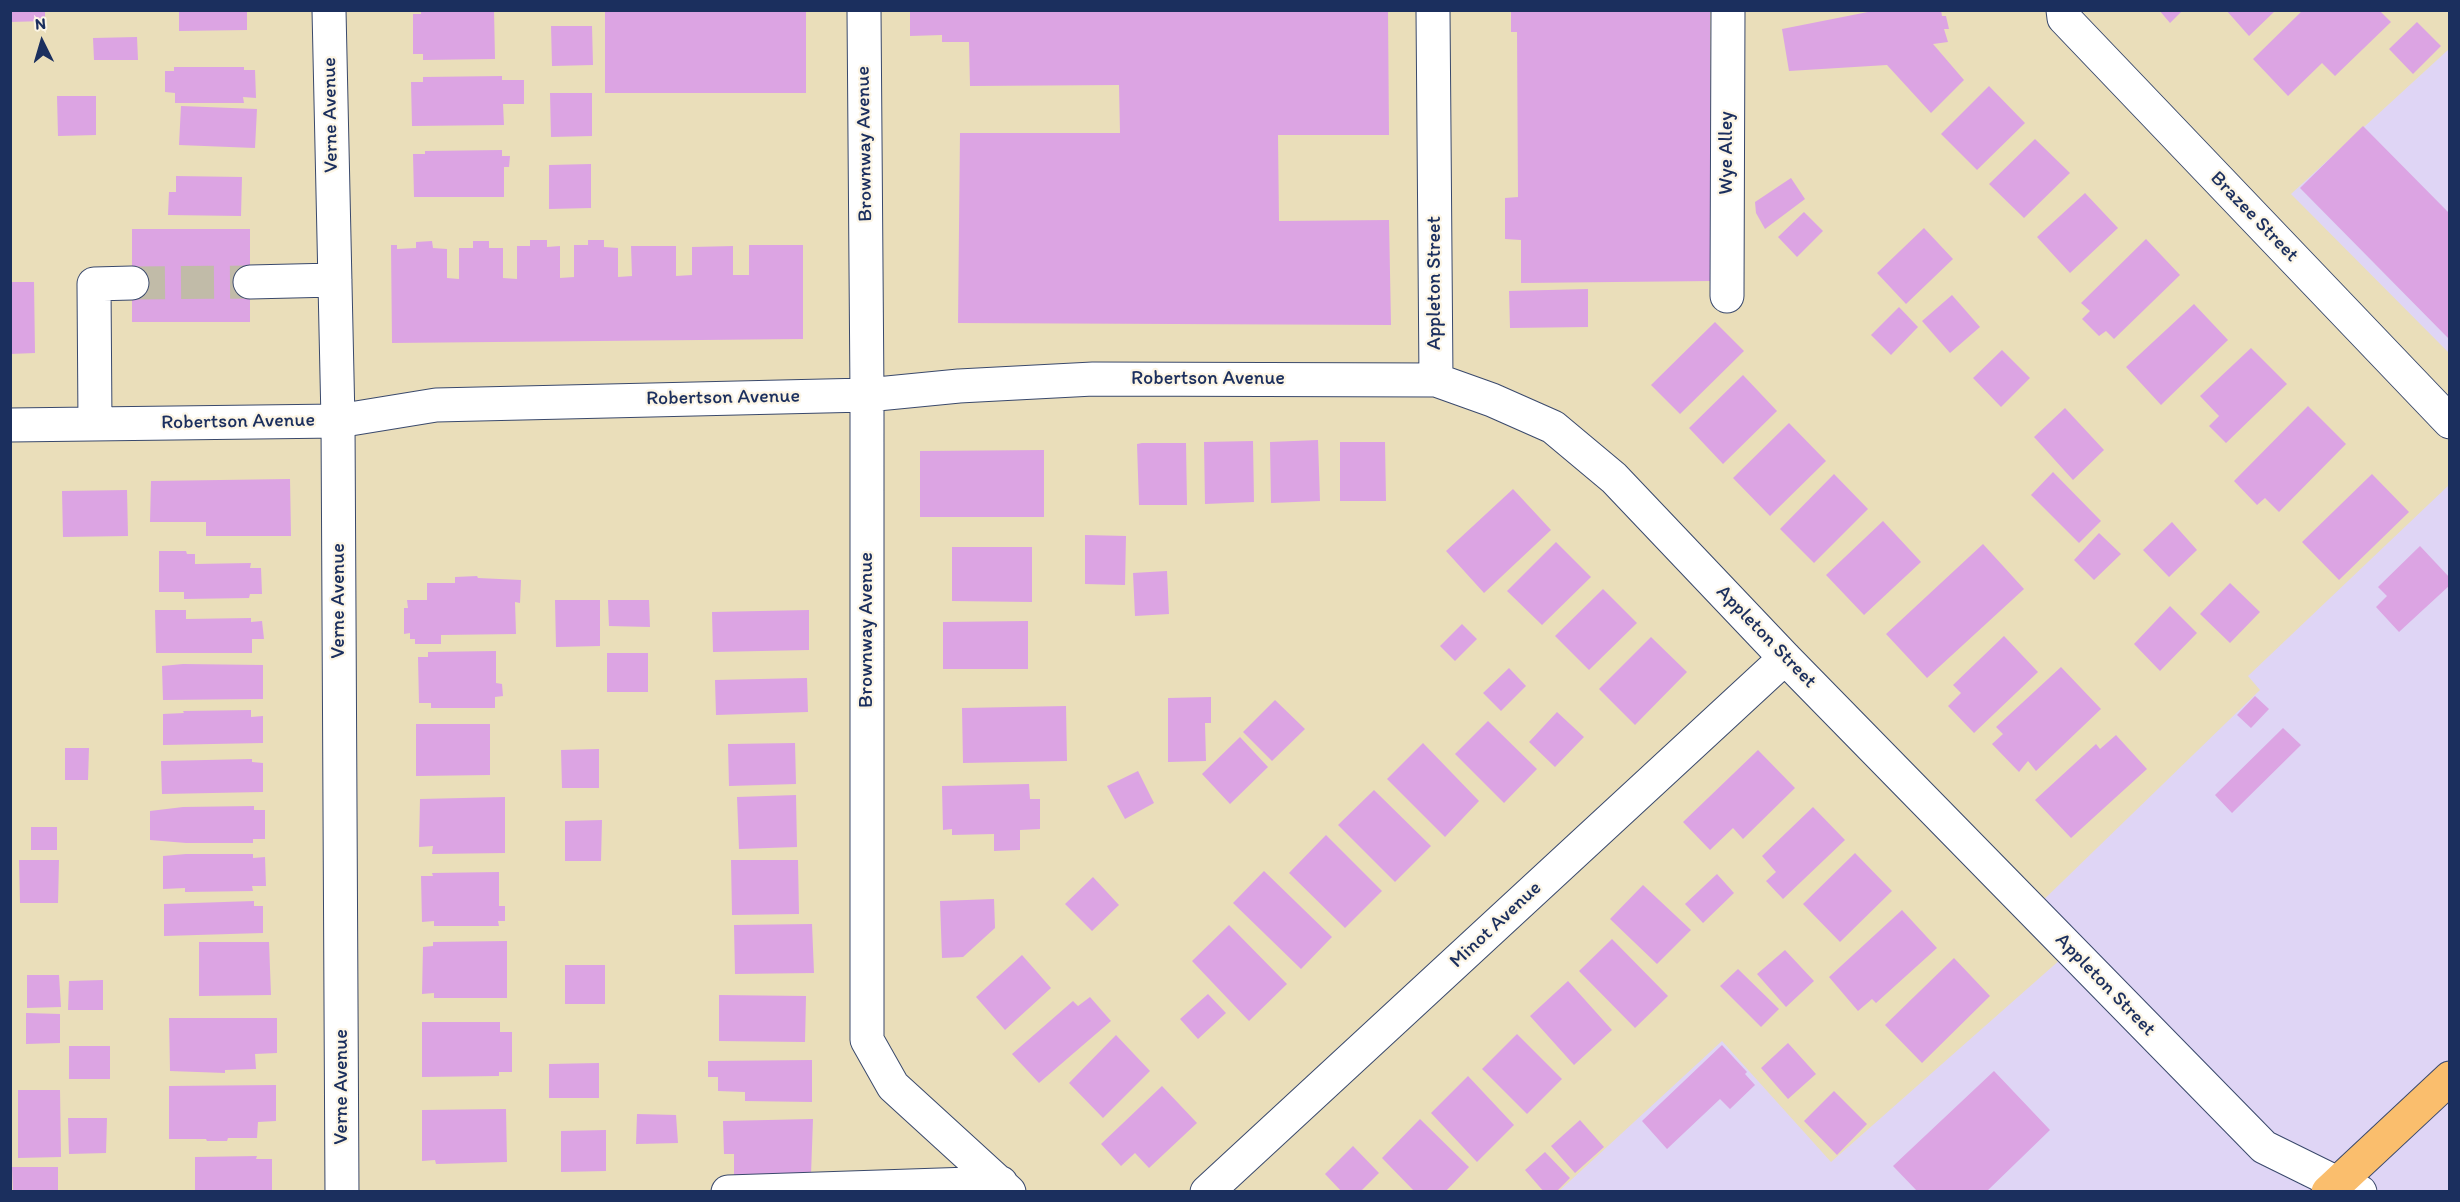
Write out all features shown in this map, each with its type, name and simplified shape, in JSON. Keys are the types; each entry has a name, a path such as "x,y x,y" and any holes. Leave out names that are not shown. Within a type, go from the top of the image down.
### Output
{"main road":[{"path":"2342,1189 2450,1078"}],"street":[{"name":"Verne Avenue","path":"329,10 338,421 342,1191"},
{"name":"Brownway Avenue","path":"864,10 867,395 867,1040 892,1086 1005,1187"},
{"name":"Appleton Street","path":"1433,10 1436,380 1492,400 1553,427 1614,478 1785,658 2264,1147 2342,1189"},
{"name":"Wye Alley","path":"1727,296 1728,10"},
{"name":"Brazee Street","path":"2063,10 2064,18 2450,422"},
{"path":"250,282 334,280"},
{"path":"95,424 94,284 132,283"},
{"name":"Robertson Avenue","path":"10,425 338,421 436,405 867,395 959,386 1093,379 1436,380"},
{"name":"Minot Avenue","path":"1207,1191 1785,658"},
{"path":"728,1191 1005,1187"}],"shaded area":[{"path":"2449,49 2449,353 2291,194"},
{"path":"2449,485 2449,1191 1558,1192 1722,1041 1831,1162 2070,951 2031,912 2260,690 2248,676"}],"building":[{"path":"10,10 45,10 45,21 10,22"},
{"path":"179,10 247,10 247,30 179,31"},
{"path":"421,10 494,10 495,59 423,60 423,54 413,54 413,14 421,14"},
{"path":"605,10 806,10 806,93 605,93"},
{"path":"910,10 1388,10 1389,135 1278,135 1279,221 1389,220 1391,325 958,323 960,133 1120,133 1119,85 970,86 969,42 942,42 942,35 910,36"},
{"path":"1511,10 1710,10 1711,281 1521,283 1521,240 1505,239 1505,198 1518,197 1517,32 1511,32"},
{"path":"1878,10 1941,10 1942,16 1946,16 1949,29 1944,29 1948,42 1933,44 1964,80 1931,113 1887,65 1789,71 1782,29"},
{"path":"2159,10 2183,10 2170,23"},
{"path":"2226,10 2276,10 2249,36"},
{"path":"2303,10 2379,10 2391,22 2335,76 2322,63 2288,96 2253,59"},
{"path":"2417,22 2441,46 2413,74 2389,49"},
{"path":"551,26 592,26 593,65 552,66"},
{"path":"137,37 138,60 94,60 93,38"},
{"path":"174,67 244,67 244,70 255,70 256,98 243,97 244,103 175,103 175,93 165,92 165,71 174,71"},
{"path":"502,76 502,80 524,80 524,104 503,104 504,125 412,126 411,82 423,82 423,77"},
{"path":"1989,86 2025,123 1977,170 1941,134"},
{"path":"550,93 592,93 592,136 551,137"},
{"path":"57,96 96,96 96,135 58,136"},
{"path":"181,106 257,109 255,148 179,145"},
{"path":"2363,126 2450,214 2450,340 2300,188"},
{"path":"2035,139 2070,173 2024,218 1989,184"},
{"path":"502,150 502,156 510,156 509,167 504,167 504,197 414,197 413,154 425,154 425,151"},
{"path":"591,164 591,208 549,209 549,165"},
{"path":"176,176 242,177 241,216 168,215 169,192 176,192"},
{"path":"1791,178 1805,199 1765,229 1756,213 1755,202"},
{"path":"2085,193 2118,228 2070,273 2037,237"},
{"path":"1804,212 1823,231 1797,257 1778,237"},
{"path":"1924,228 1953,259 1906,304 1877,273"},
{"path":"132,229 250,229 250,322 132,322"},
{"path":"2146,239 2180,275 2114,339 2106,331 2099,336 2082,319 2090,311 2081,303"},
{"path":"530,240 547,240 547,247 560,246 560,278 574,277 574,245 588,245 588,240 604,240 604,247 618,248 618,277 632,276 631,246 676,246 676,276 692,275 692,247 733,246 733,275 749,275 749,245 803,245 803,339 392,343 391,245 397,245 397,249 416,248 416,242 432,241 433,248 447,249 447,278 459,279 459,248 473,248 473,241 489,241 489,248 503,248 503,278 517,279 517,246 530,246"},
{"path":"10,282 34,282 35,353 10,354"},
{"path":"1588,289 1588,327 1510,328 1509,291"},
{"path":"1952,295 1980,327 1950,353 1922,321"},
{"path":"2194,304 2228,340 2161,405 2126,367"},
{"path":"1899,307 1918,327 1891,355 1871,335"},
{"path":"1715,322 1744,351 1680,414 1651,385"},
{"path":"2251,348 2287,384 2226,443 2209,426 2219,416 2200,396"},
{"path":"2002,350 2030,378 2001,407 1973,378"},
{"path":"1743,375 1777,411 1723,464 1689,428"},
{"path":"2308,406 2346,444 2279,512 2265,498 2257,505 2234,481"},
{"path":"2065,408 2104,450 2073,480 2034,437"},
{"path":"1789,423 1826,461 1770,516 1733,478"},
{"path":"1318,440 1320,501 1271,503 1270,442"},
{"path":"1253,441 1254,502 1205,504 1204,442"},
{"path":"1340,442 1385,442 1386,501 1340,501"},
{"path":"1186,443 1187,505 1139,505 1137,444"},
{"path":"1044,450 1044,517 920,517 920,451"},
{"path":"2053,472 2101,521 2079,543 2031,495"},
{"path":"1834,474 1868,509 1814,563 1780,529"},
{"path":"2372,474 2409,512 2339,580 2302,542"},
{"path":"290,479 291,536 206,536 206,522 150,522 151,481"},
{"path":"1513,489 1551,530 1484,593 1446,551"},
{"path":"127,490 128,536 63,537 62,491"},
{"path":"1883,521 1921,562 1864,615 1826,575"},
{"path":"2172,522 2197,550 2169,577 2143,550"},
{"path":"2099,533 2121,554 2094,580 2074,560"},
{"path":"1085,535 1126,536 1125,585 1085,584"},
{"path":"1556,542 1591,577 1542,625 1507,591"},
{"path":"1983,544 2024,589 1927,678 1886,634"},
{"path":"2420,546 2450,578 2450,585 2399,632 2376,607 2387,596 2378,587"},
{"path":"952,547 1032,547 1032,602 952,601"},
{"path":"159,551 186,551 187,554 195,554 195,564 251,563 250,568 261,568 262,594 250,594 249,598 184,599 184,592 159,592"},
{"path":"1167,571 1169,614 1135,616 1133,573"},
{"path":"477,576 478,578 521,580 520,603 515,602 516,634 441,635 441,644 415,644 415,639 410,639 410,633 404,634 404,608 408,608 407,600 427,600 427,583 455,583 455,577"},
{"path":"2230,583 2260,612 2230,643 2200,614"},
{"path":"1603,589 1637,623 1589,670 1555,636"},
{"path":"555,600 600,600 600,646 556,647"},
{"path":"608,600 649,600 650,627 609,626"},
{"path":"2170,606 2197,633 2160,671 2134,644"},
{"path":"155,610 186,610 186,619 251,618 251,622 262,621 264,639 252,639 252,653 156,653"},
{"path":"809,610 809,650 713,652 712,612"},
{"path":"1028,621 1028,669 943,669 943,622"},
{"path":"1462,624 1477,639 1455,661 1440,646"},
{"path":"2004,636 2038,672 1974,733 1948,706 1961,693 1953,685"},
{"path":"1651,637 1687,672 1635,725 1599,689"},
{"path":"496,651 496,683 502,684 503,696 495,697 495,708 431,708 431,703 419,703 418,657 428,657 428,652"},
{"path":"607,653 648,653 648,692 607,692"},
{"path":"263,665 263,699 163,700 162,666"},
{"path":"2061,667 2101,709 2036,771 2028,761 2019,772 1992,744 2003,734 1996,727"},
{"path":"1509,668 1526,686 1501,711 1483,693"},
{"path":"807,678 808,712 716,715 715,680"},
{"path":"2255,696 2269,709 2251,728 2237,715"},
{"path":"1211,697 1211,723 1205,723 1206,761 1168,762 1168,698"},
{"path":"1275,700 1305,729 1272,761 1243,732"},
{"path":"1066,706 1067,761 963,763 962,708"},
{"path":"251,710 251,717 263,716 263,743 163,745 163,714 184,713 183,711"},
{"path":"1557,712 1584,737 1555,767 1529,742"},
{"path":"1488,721 1537,769 1504,803 1455,754"},
{"path":"416,724 490,724 490,775 416,776"},
{"path":"2283,728 2301,745 2232,813 2215,795"},
{"path":"2116,735 2147,769 2071,838 2035,800 2096,744 2100,749"},
{"path":"1240,737 1268,767 1230,804 1202,774"},
{"path":"795,743 796,784 729,786 728,744"},
{"path":"1423,743 1479,801 1445,837 1387,779"},
{"path":"65,748 89,748 88,780 65,780"},
{"path":"599,749 599,788 562,788 561,750"},
{"path":"1758,750 1795,788 1743,839 1733,828 1710,850 1683,822"},
{"path":"252,759 252,762 263,763 263,792 162,794 161,761"},
{"path":"1138,771 1154,803 1125,819 1107,786"},
{"path":"1029,784 1030,799 1040,799 1040,829 1020,830 1020,850 994,851 994,834 952,835 952,829 943,830 942,786"},
{"path":"1374,790 1431,846 1395,882 1338,825"},
{"path":"796,795 797,847 739,849 737,797"},
{"path":"505,797 505,853 432,854 433,846 419,847 420,799"},
{"path":"254,806 254,810 265,810 265,839 253,839 253,843 186,843 150,840 150,811 183,807"},
{"path":"1813,807 1845,840 1783,899 1766,881 1776,872 1762,856"},
{"path":"602,820 601,861 565,861 565,821"},
{"path":"31,827 57,827 57,850 31,850"},
{"path":"1326,835 1382,891 1345,928 1289,873"},
{"path":"1855,853 1892,891 1840,942 1803,904"},
{"path":"253,854 253,858 265,857 266,886 252,886 253,891 185,892 185,888 163,889 163,856"},
{"path":"19,860 59,860 58,903 20,903"},
{"path":"731,860 798,860 799,914 732,915"},
{"path":"1264,871 1332,937 1301,969 1233,903"},
{"path":"499,872 499,906 505,906 505,921 498,921 499,926 434,926 434,921 422,922 421,876 433,876 432,873"},
{"path":"1717,874 1734,893 1703,923 1685,904"},
{"path":"1093,877 1119,905 1092,931 1065,904"},
{"path":"1643,885 1691,930 1657,964 1610,919"},
{"path":"994,899 995,928 963,957 942,958 940,901"},
{"path":"254,901 254,906 263,906 263,933 164,936 164,904"},
{"path":"1902,910 1937,948 1876,1003 1872,999 1858,1011 1829,977"},
{"path":"812,924 814,973 735,974 734,925"},
{"path":"1229,925 1287,984 1249,1021 1192,961"},
{"path":"1612,939 1668,996 1635,1028 1579,971"},
{"path":"507,941 507,998 434,998 434,993 422,994 423,947 433,946 433,942"},
{"path":"199,942 269,942 271,995 199,996"},
{"path":"1785,950 1814,981 1786,1007 1757,974"},
{"path":"1022,955 1051,988 1005,1030 976,997"},
{"path":"1954,958 1990,996 1922,1063 1885,1025"},
{"path":"565,965 605,965 605,1004 565,1004"},
{"path":"1738,969 1779,1009 1761,1027 1720,986"},
{"path":"27,975 59,975 61,1007 27,1008"},
{"path":"103,980 103,1010 68,1010 69,981"},
{"path":"1568,981 1612,1030 1574,1065 1530,1016"},
{"path":"1208,994 1226,1013 1198,1039 1180,1019"},
{"path":"719,995 806,996 805,1042 719,1041"},
{"path":"1090,997 1111,1021 1039,1083 1012,1054 1073,1001 1078,1006"},
{"path":"26,1013 60,1014 60,1043 26,1044"},
{"path":"169,1018 277,1018 277,1053 255,1054 256,1069 225,1070 225,1073 170,1071"},
{"path":"422,1022 500,1022 500,1032 512,1032 512,1072 499,1072 499,1076 422,1077"},
{"path":"1517,1034 1562,1079 1527,1114 1482,1069"},
{"path":"1116,1035 1150,1071 1103,1118 1069,1083"},
{"path":"1788,1043 1816,1074 1788,1099 1761,1068"},
{"path":"1722,1045 1747,1072 1745,1074 1755,1085 1730,1109 1720,1099 1667,1149 1642,1121"},
{"path":"69,1046 110,1046 110,1079 69,1079"},
{"path":"812,1060 812,1102 745,1101 745,1092 718,1091 718,1077 708,1077 708,1061"},
{"path":"599,1063 599,1098 549,1098 549,1064"},
{"path":"1994,1071 2050,1130 1986,1192 1918,1192 1893,1166"},
{"path":"1468,1076 1514,1125 1477,1162 1431,1113"},
{"path":"276,1085 276,1121 258,1122 257,1138 228,1138 227,1141 169,1139 169,1086"},
{"path":"1162,1086 1197,1123 1149,1168 1135,1153 1121,1166 1101,1144"},
{"path":"18,1090 60,1090 61,1157 18,1158"},
{"path":"1834,1091 1867,1124 1837,1155 1804,1121"},
{"path":"506,1109 507,1162 436,1164 435,1160 422,1161 422,1110"},
{"path":"637,1114 676,1115 678,1143 636,1144"},
{"path":"68,1118 107,1118 106,1153 69,1154"},
{"path":"813,1119 811,1175 734,1176 734,1154 724,1154 723,1121"},
{"path":"1420,1119 1469,1167 1445,1192 1415,1192 1382,1158"},
{"path":"1580,1120 1604,1147 1575,1173 1551,1146"},
{"path":"606,1130 606,1171 561,1172 561,1131"},
{"path":"1353,1146 1379,1173 1360,1192 1342,1192 1325,1174"},
{"path":"1545,1152 1570,1178 1556,1192 1544,1192 1525,1170"},
{"path":"257,1156 256,1159 272,1159 272,1192 195,1192 195,1157"},
{"path":"12,1167 58,1167 58,1192 13,1192"}],"tunnel":[{"path":"132,283 250,282"}]}
